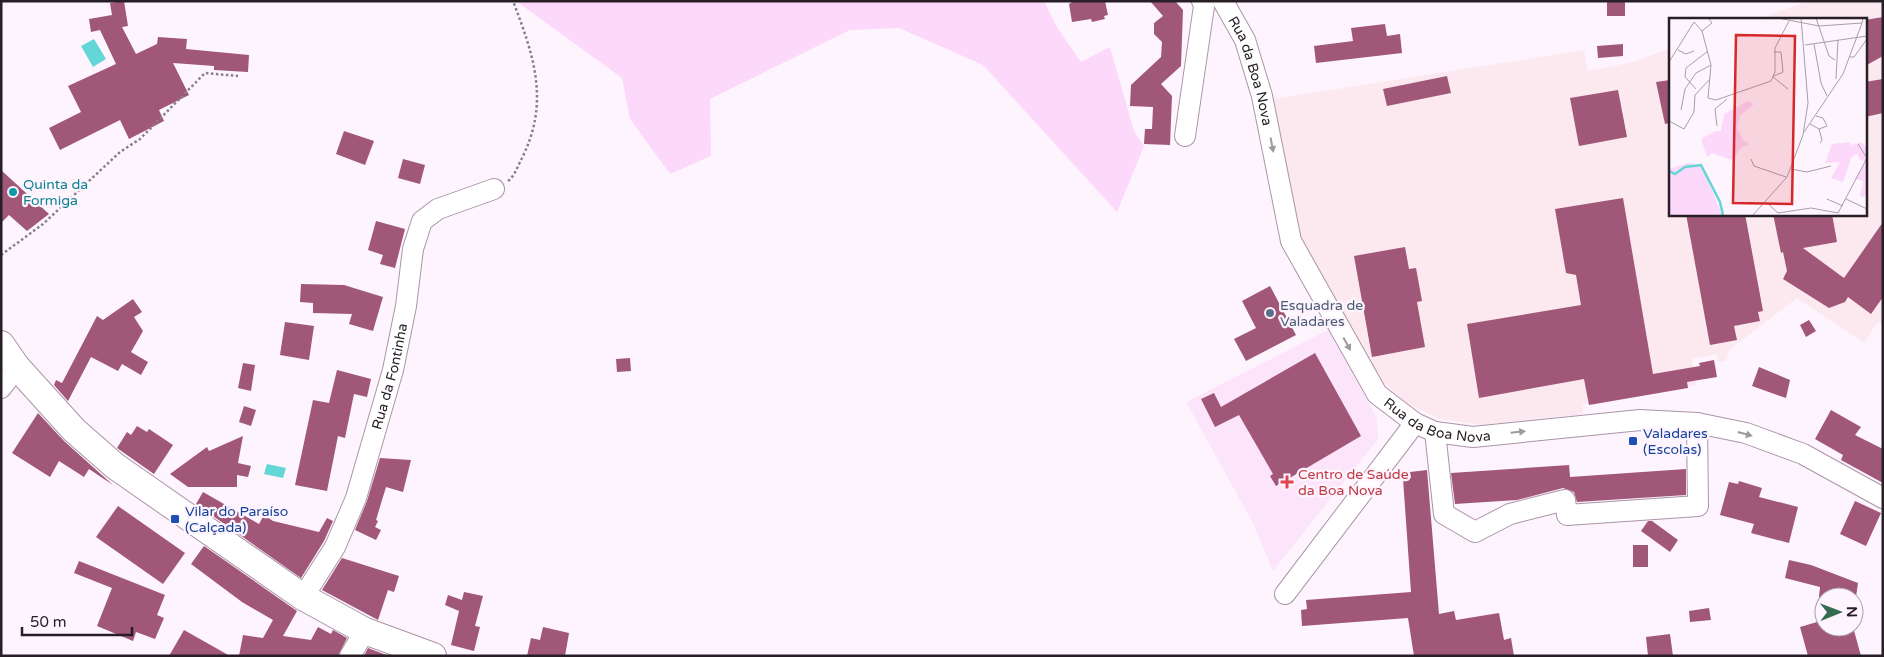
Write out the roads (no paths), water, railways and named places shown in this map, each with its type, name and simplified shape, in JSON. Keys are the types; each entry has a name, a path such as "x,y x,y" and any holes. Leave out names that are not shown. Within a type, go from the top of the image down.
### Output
{"main road":[{"path":"1,344 17,367 92,448 303,597 365,631 393,650 433,656"}],"street":[{"path":"1185,136 1210,3"},
{"name":"Rua da Boa Nova","path":"1210,3 1246,40 1262,96 1291,241 1377,394 1415,423 1435,432 1473,437 1640,420 1697,423 1746,433 1803,454 1883,498"},
{"name":"Rua da Fontinha","path":"303,597 335,547 356,498 393,370 406,306 413,249 422,221 438,210 494,189"},
{"path":"1,388 17,367"},
{"path":"1285,594 1415,423"},
{"path":"1435,432 1444,514 1475,532 1510,514 1565,500 1567,514 1698,506 1697,423"},
{"path":"350,656 365,631"}],"water":[{"path":"94,39 106,59 93,67 81,46"},
{"path":"267,464 286,468 283,478 264,474"}],"place":[{"name":"Quinta da Formiga","path":"13,192"},
{"name":"Esquadra de Valadares","path":"1270,313"},
{"name":"Valadares (Escolas)","path":"1633,441"},
{"name":"Centro de Saúde da Boa Nova","path":"1287,482"},
{"name":"Vilar do Paraíso (Calçada)","path":"175,519"}]}
